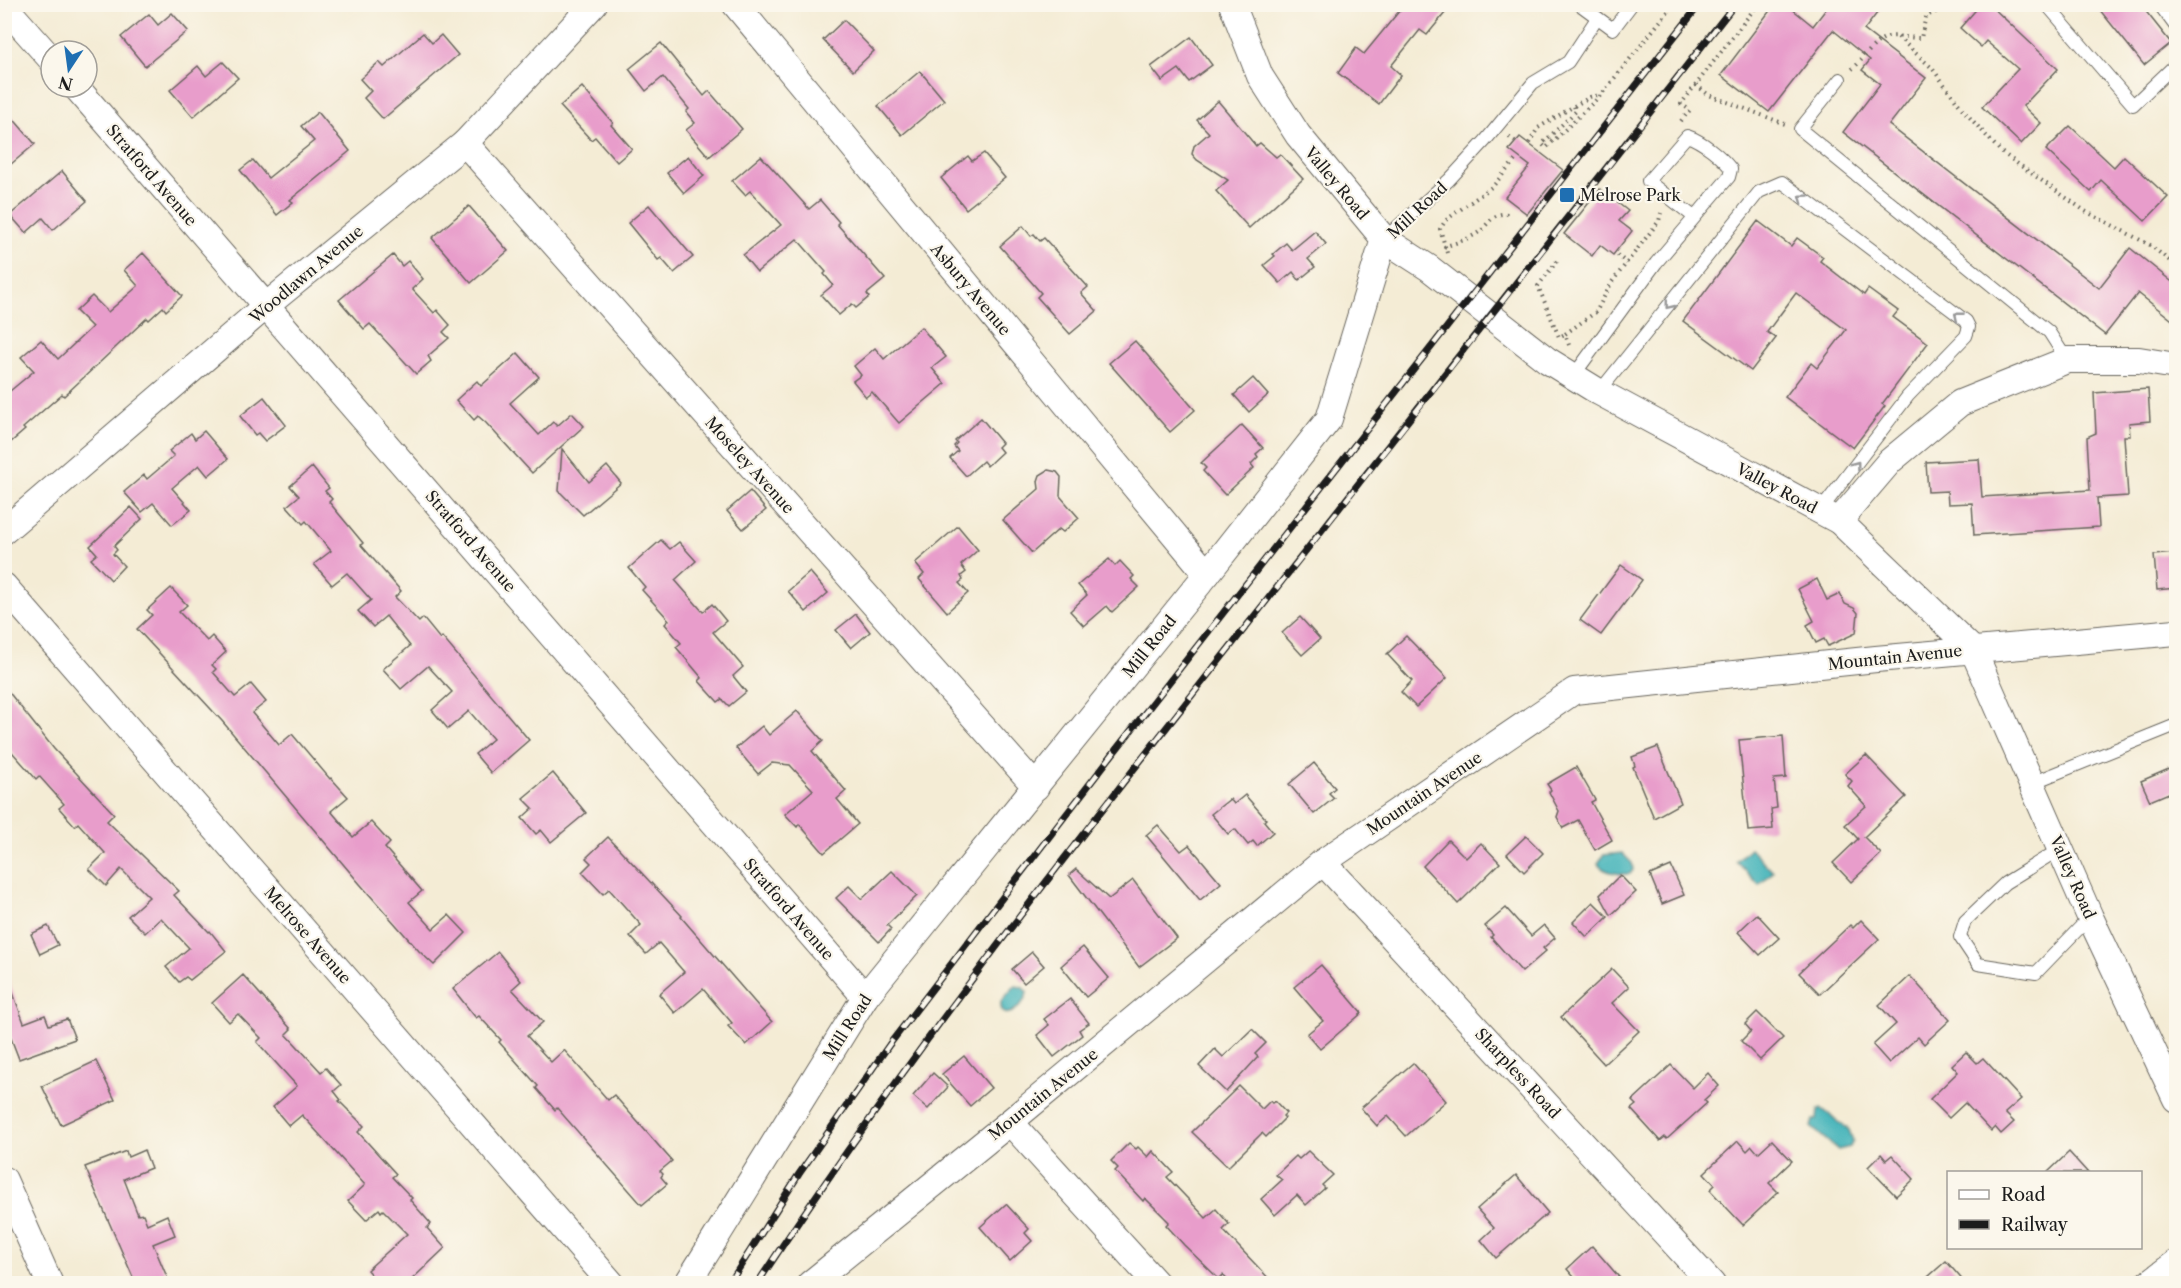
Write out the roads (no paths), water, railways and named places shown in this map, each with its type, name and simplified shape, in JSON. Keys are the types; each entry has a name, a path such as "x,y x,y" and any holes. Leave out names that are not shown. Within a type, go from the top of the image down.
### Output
{"street":[{"name":"Woodlawn Avenue","path":"4,531 267,305 465,143 594,4"},
{"name":"Asbury Avenue","path":"735,4 1207,574"},
{"path":"4,6 39,45"},
{"name":"Valley Road","path":"1238,8 1260,76 1298,135 1384,239 1429,267 1547,360 1599,392 1830,516 1973,650 2090,917 2176,1099"},
{"name":"Stratford Avenue","path":"87,99 865,997"},
{"name":"Moseley Avenue","path":"465,143 1035,788"},
{"name":"Mill Road","path":"687,1284 865,997 1207,574 1329,419 1384,239"},
{"path":"1830,516 1890,461 1960,403 2067,360 2139,360 2176,366"},
{"name":"Melrose Avenue","path":"4,586 612,1284"},
{"name":"Mountain Avenue","path":"810,1284 1010,1122 1323,862 1574,692 1973,650 2176,632"},
{"name":"Sharpless Road","path":"1323,862 1712,1284"},
{"path":"1010,1122 1157,1284"},
{"path":"4,1180 50,1284"},
{"path":"2148,1284 2176,1263"}],"lane":[{"path":"1579,4 1613,29 1632,4"},
{"path":"2046,4 2133,105 2176,64"},
{"path":"2159,4 2176,27"},
{"name":"Mill Road","path":"1384,239 1449,180 1533,83 1568,62 1597,18"},
{"path":"1840,79 1800,129 2049,332 2067,360"},
{"path":"1574,375 1656,263 1729,177 1731,169 1695,139 1686,136 1648,181 1694,218"},
{"path":"1599,392 1760,192 1782,183 1966,321 1969,327 1966,336 1908,396 1830,516"},
{"path":"2032,783 2176,725"},
{"path":"2060,849 2005,883 1965,921 1960,938 1978,964 2036,973 2090,917"}],"water":[{"path":"1750,848 1773,872 1759,885 1736,861"},
{"path":"1622,853 1632,863 1633,870 1630,874 1612,872 1598,864 1603,855"},
{"path":"1015,986 1022,987 1027,992 1026,997 1013,1012 1004,1013 1001,1001"},
{"path":"1821,1108 1849,1130 1853,1141 1850,1147 1838,1150 1811,1127 1813,1120 1817,1120 1818,1110"}],"railway":[{"path":"729,1284 799,1174 889,1045 1115,751 1700,4"},
{"path":"757,1284 876,1110 1001,941 1735,4"}],"place":[{"name":"Melrose Park","path":"1567,195"}]}
